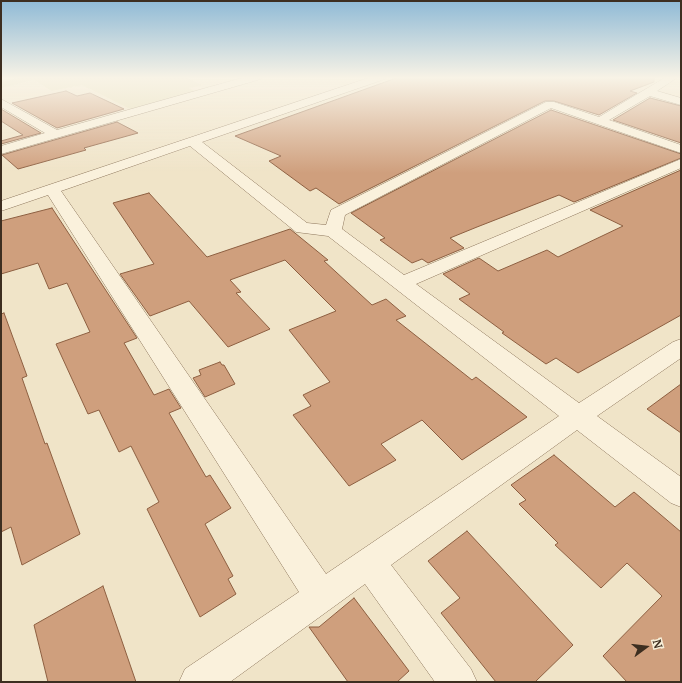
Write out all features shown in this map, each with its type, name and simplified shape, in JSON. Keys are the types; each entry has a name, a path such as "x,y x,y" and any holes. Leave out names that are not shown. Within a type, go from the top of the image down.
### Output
{"street":[{"path":"13,109 55,134"},
{"path":"1,150 144,109"},
{"path":"1,206 287,109"},
{"path":"334,232 337,213 540,109"},
{"path":"564,109 681,149"},
{"path":"600,121 620,109"},
{"path":"192,141 302,228 334,232 681,494"},
{"path":"402,283 681,163"},
{"path":"52,189 321,596"},
{"path":"198,682 578,416 681,347"},
{"path":"369,562 458,682"}],"building":[{"path":"1,109 41,133 1,144 1,141 23,135 1,121"},
{"path":"23,109 124,109 57,128"},
{"path":"310,109 529,109 339,204 316,188 310,191 269,161 281,156 235,136"},
{"path":"579,109 610,109 599,115"},
{"path":"632,109 681,109 681,143 613,120"},
{"path":"551,110 681,154 681,158 574,202 559,195 450,238 464,248 428,263 422,259 412,263 380,240 385,238 351,213"},
{"path":"117,122 138,133 84,148 86,150 18,169 2,155"},
{"path":"681,170 681,315 578,373 556,358 546,364 502,333 504,332 459,299 470,294 443,274 479,258 498,271 547,250 558,257 623,226 590,210"},
{"path":"149,193 207,257 290,229 328,260 324,261 372,305 386,299 406,316 396,320 472,380 476,377 527,417 462,460 422,420 381,444 396,460 349,486 293,415 311,406 303,395 330,382 289,330 336,311 285,260 230,280 241,292 236,293 270,329 228,347 189,301 150,316 120,274 154,264 113,203"},
{"path":"52,208 137,338 124,343 154,395 169,389 181,408 169,413 206,477 210,475 231,508 205,524 233,576 228,579 236,594 200,617 147,509 159,502 131,446 119,452 99,410 88,414 56,344 90,332 67,283 49,289 38,263 1,274 1,221"},
{"path":"4,313 27,376 22,378 45,444 47,443 80,534 22,565 11,527 1,532 1,314"},
{"path":"220,362 224,365 235,384 205,397 193,378 201,375 199,370"},
{"path":"681,384 681,433 647,409"},
{"path":"554,455 615,507 634,492 681,532 681,682 627,682 603,656 662,596 627,563 601,588 555,545 558,543 519,504 526,500 511,485"},
{"path":"467,531 573,645 535,682 496,682 441,613 460,598 428,561"},
{"path":"103,586 136,682 48,682 34,625"},
{"path":"354,598 409,671 397,682 348,682 309,627 319,627"}]}
